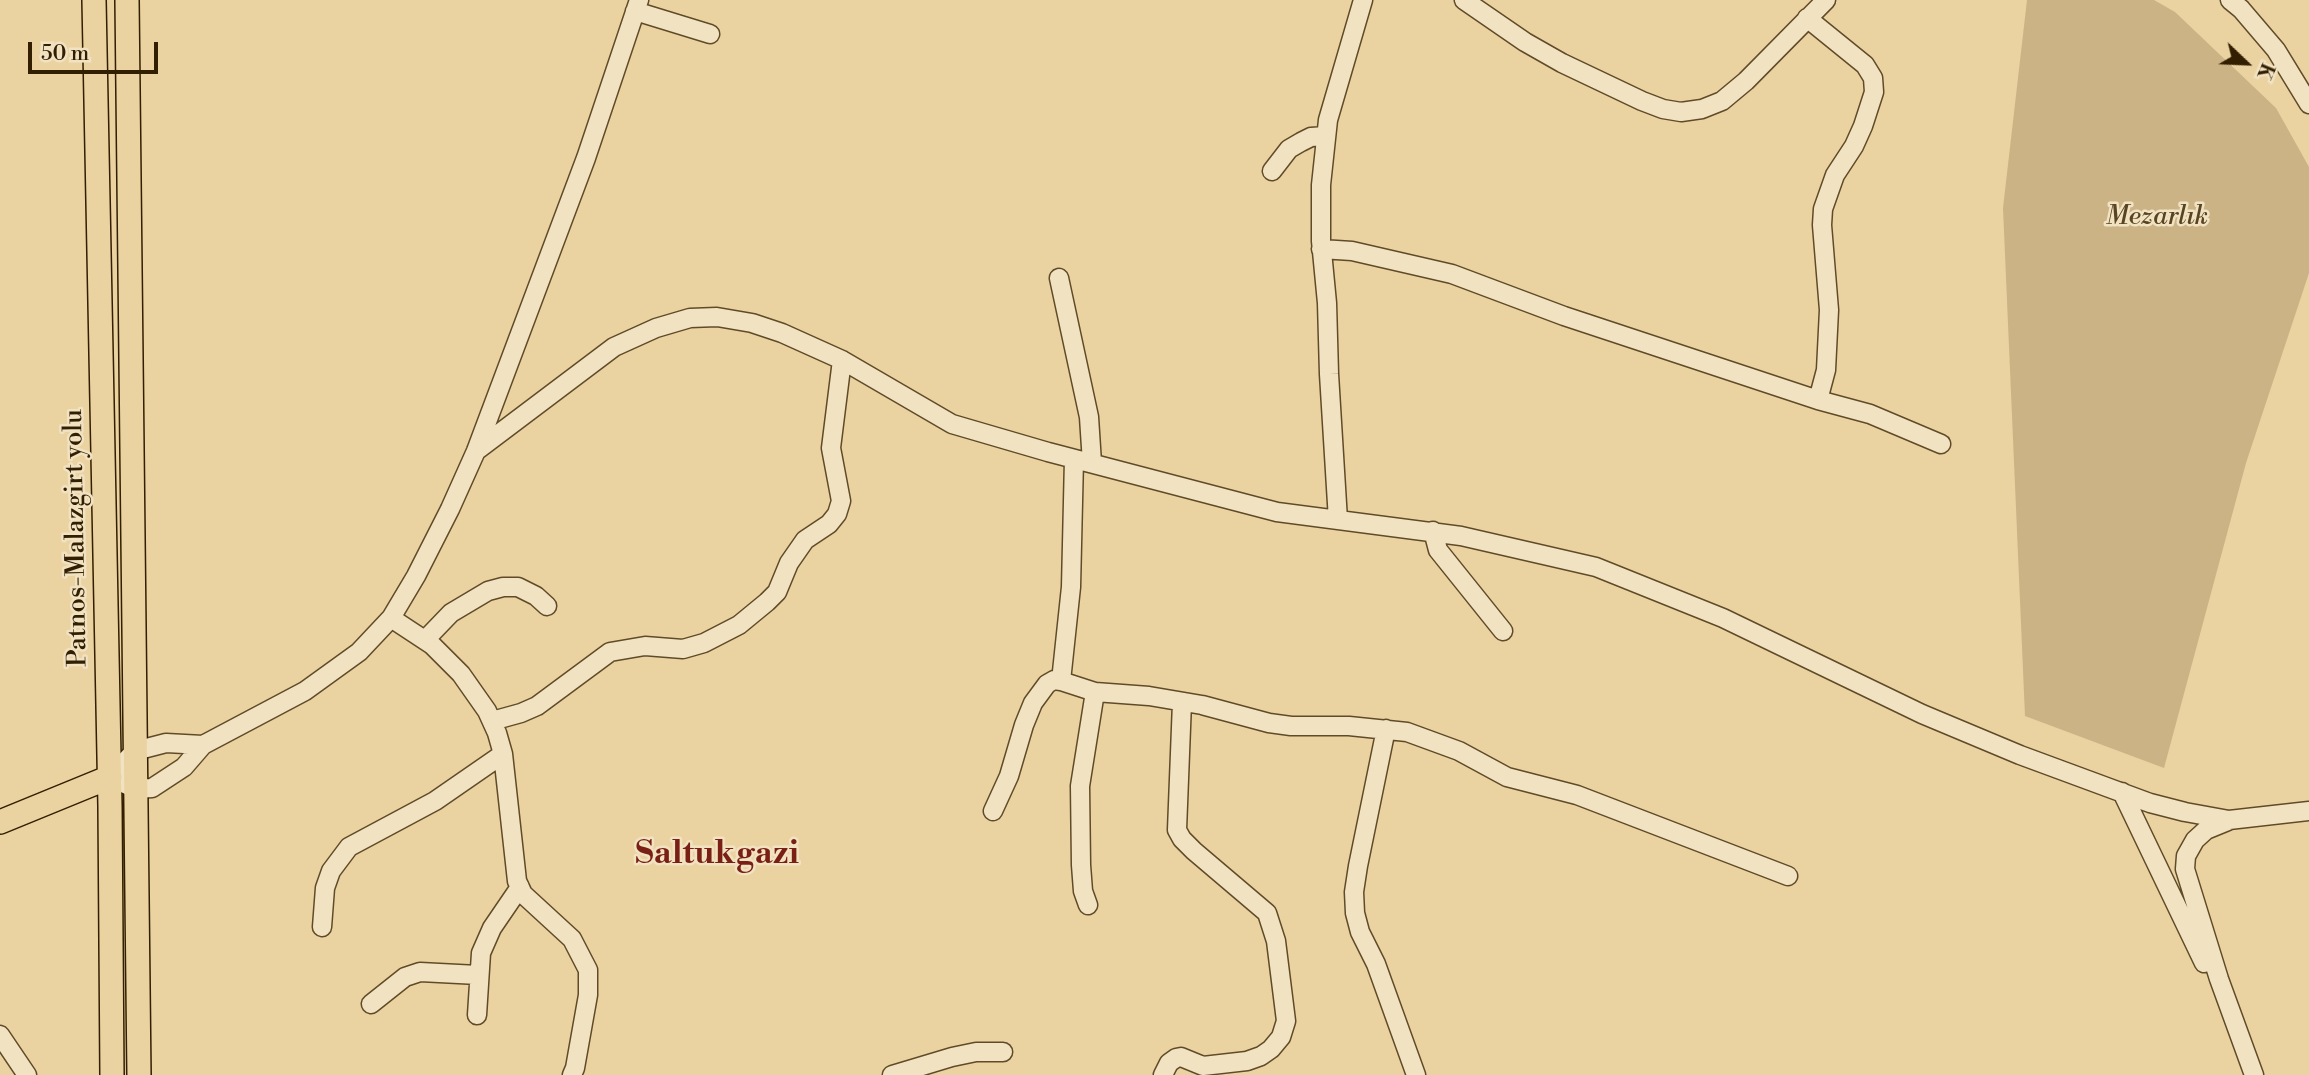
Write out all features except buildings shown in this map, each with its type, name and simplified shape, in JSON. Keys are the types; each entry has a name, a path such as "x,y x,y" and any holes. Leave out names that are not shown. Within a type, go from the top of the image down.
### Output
{"main road":[{"name":"Patnos-Malazgirt yolu","path":"94,0 110,777 112,1075"},
{"path":"127,0 139,1075"},
{"path":"0,822 110,777"}],"street":[{"path":"1338,520 1327,303 1321,249 1321,185 1328,120 1363,0"},
{"path":"1464,0 1525,42 1562,63 1653,105 1681,112 1702,109 1722,100 1746,81 1826,0"},
{"path":"2230,0 2276,50 2309,104"},
{"path":"203,745 166,743 135,751 110,777 135,789 152,788 184,767 203,745 305,691 359,652 391,618 444,520 476,451 586,158 637,6 710,34"},
{"path":"1807,18 1865,65 1873,78 1874,92 1863,126 1854,146 1835,175 1823,209 1829,310 1826,370 1818,400"},
{"path":"1272,171 1289,149 1311,137 1326,136"},
{"path":"1321,249 1352,251 1452,274 1564,316 1818,400 1870,414 1941,444"},
{"path":"1059,278 1089,417 1092,463"},
{"path":"476,451 614,347 656,328 690,318 717,317 752,323 782,333 842,360 952,424 1277,512 1433,531 1507,545 1596,568 1723,618 1934,719 2020,755 2185,812 2229,820 2309,811"},
{"path":"492,721 537,706 610,652 645,646 683,649 704,643 739,625 777,592 789,563 805,540 829,524 838,514 841,500 831,448 842,360"},
{"path":"1060,681 1071,587 1074,459"},
{"path":"1433,531 1438,550 1503,631"},
{"path":"425,640 451,613 473,598 503,587 518,587 536,596 547,606"},
{"path":"391,618 425,640 461,674 492,721 503,754 517,881 523,894 572,939 587,970 588,995 572,1075"},
{"path":"993,811 1009,776 1033,704 1047,684 1054,680 1094,692 1149,696 1269,723 1291,726 1328,724 1407,732 1444,745 1507,777 1577,795 1788,876"},
{"path":"1088,905 1083,891 1081,865 1080,786 1094,692"},
{"path":"1163,1075 1169,1063 1181,1057 1203,1066 1247,1061 1261,1056 1281,1037 1286,1021 1276,941 1266,913 1194,851 1177,830 1182,702"},
{"path":"1386,729 1358,866 1354,892 1355,913 1416,1075"},
{"path":"322,928 325,888 337,860 349,847 435,801 503,754"},
{"path":"2122,792 2237,1030"},
{"path":"2229,820 2206,830 2194,840 2186,856 2185,869 2194,903 2254,1075"},
{"path":"477,1015 481,953 492,928 520,887"},
{"path":"371,1004 405,977 420,972 478,975"},
{"path":"0,1035 27,1075"},
{"path":"892,1075 976,1052 1003,1052"}],"green space":[{"name":"Mezarlık","path":"2027,0 2154,0 2175,12 2276,108 2309,167 2309,273 2246,463 2164,768 2025,716 2003,208"}],"district":[{"name":"Saltukgazi","path":"717,855"}]}
